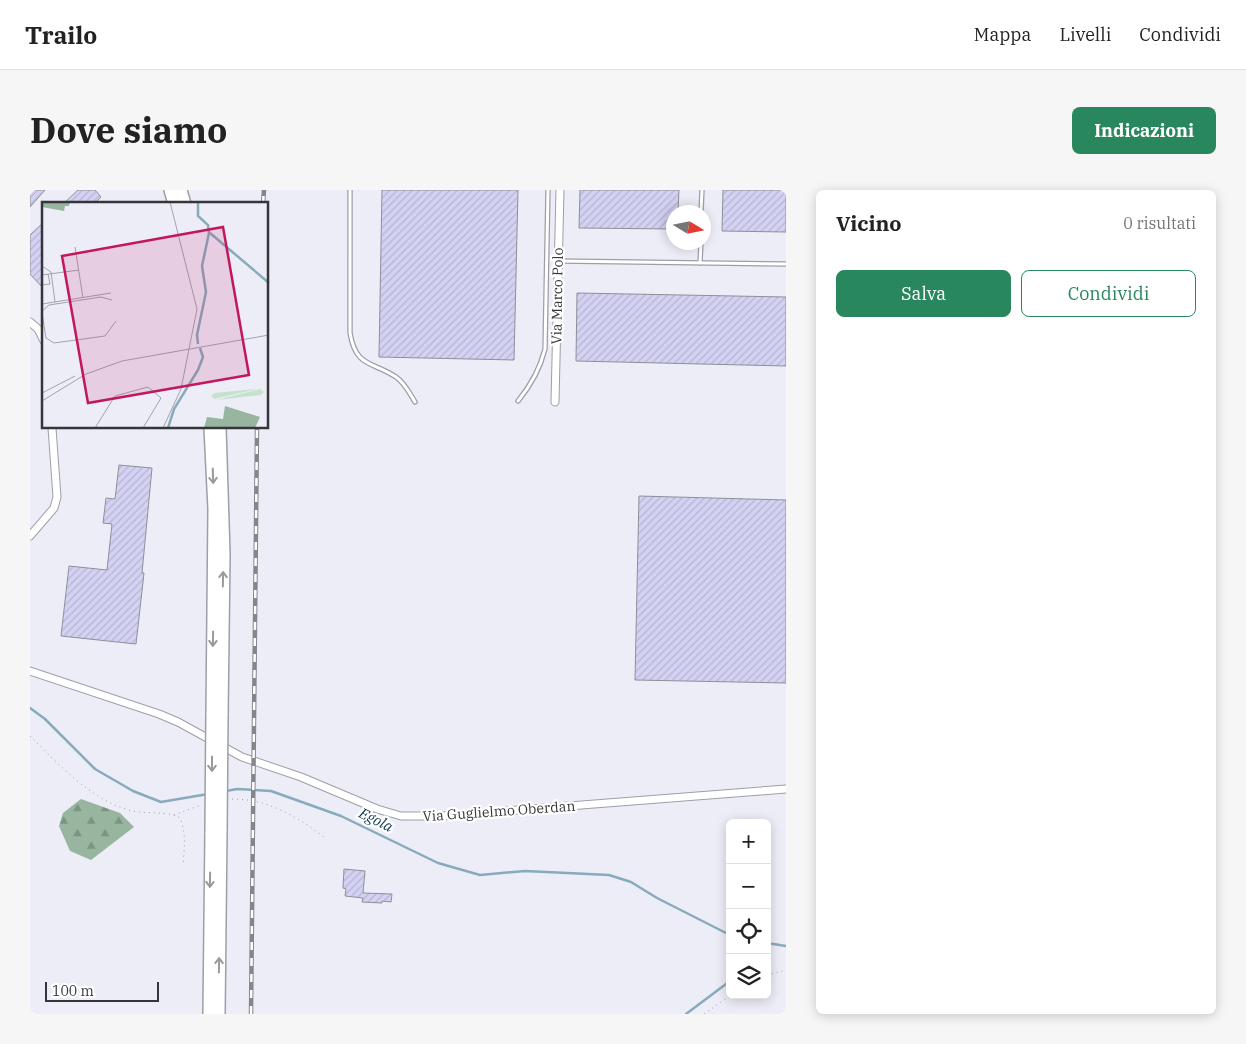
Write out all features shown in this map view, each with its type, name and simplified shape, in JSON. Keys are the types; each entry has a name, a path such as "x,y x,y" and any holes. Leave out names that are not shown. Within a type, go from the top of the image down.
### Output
{"highway":[{"path":"170,190 181,198"},
{"path":"210,429 214,509 219,1014"},
{"path":"217,715 224,545 220,429"},
{"path":"209,1014 216,831"}],"street":[{"name":"Via Marco Polo","path":"555,402 560,190"},
{"path":"30,322 38,329 42,337"},
{"path":"30,536 54,508 57,491 52,429"},
{"name":"Via Guglielmo Oberdan","path":"30,671 159,714 178,722 242,757 301,777 377,809 402,816 442,816 786,789"}],"lane":[{"path":"350,190 350,333 352,344 357,355 363,360 397,377 405,385 415,402"},
{"path":"518,401 540,367 545,349 548,190"},
{"path":"702,190 702,205"},
{"path":"700,263 701,250"},
{"path":"558,261 786,264"}],"path":[{"path":"30,736 91,792 107,801 134,811 178,817 182,822 184,865"},
{"path":"231,799 261,802 292,815 324,837"},
{"path":"173,815 203,805"},
{"path":"771,974 786,970"},
{"path":"704,1014 726,999"}],"green space":[{"path":"81,799 120,813 134,827 91,860 70,851 59,826 63,813"}],"building":[{"path":"30,190 45,190 30,207"},
{"path":"78,190 95,190 101,197 98,202 65,202"},
{"path":"382,190 518,190 514,360 379,357"},
{"path":"580,190 679,190 678,205 666,205 666,229 579,228"},
{"path":"723,190 786,190 786,232 722,231"},
{"path":"42,224 42,287 30,274 30,235"},
{"path":"577,293 786,297 786,366 576,361"},
{"path":"119,465 152,468 142,573 144,573 136,644 61,636 69,566 107,570 112,524 103,523 106,498 115,499"},
{"path":"639,496 786,500 786,683 635,680"},
{"path":"344,869 365,871 363,893 392,894 391,902 362,902 363,898 345,896 346,889 343,888"}],"waterway":[{"name":"Egola","path":"30,708 45,719 95,769 133,791 161,802 208,794"},
{"name":"Egola","path":"226,791 237,789 271,791 341,816 438,863 480,875 525,871 609,875 631,882 657,898 726,933"},
{"name":"Egola","path":"771,944 786,946"},
{"path":"686,1014 726,984"}],"railway":[{"path":"263,202 264,190"},
{"path":"251,1014 257,429"}]}
